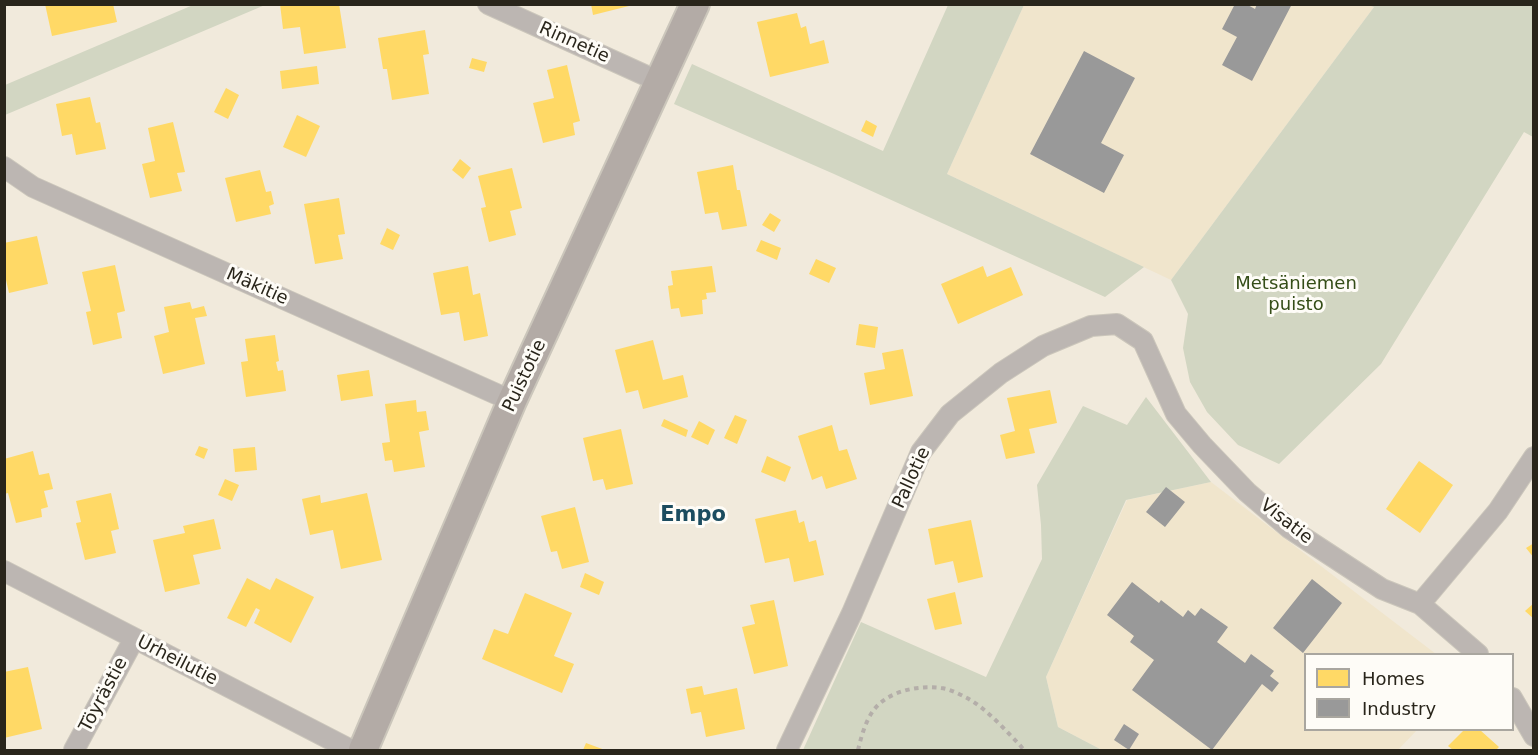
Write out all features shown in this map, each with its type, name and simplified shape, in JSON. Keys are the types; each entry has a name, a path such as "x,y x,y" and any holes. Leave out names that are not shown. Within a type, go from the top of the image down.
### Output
{"street":[{"name":"Rinnetie","path":"488,4 660,81"},
{"name":"Puistotie","path":"363,750 512,402 695,4"},
{"name":"Mäkitie","path":"4,167 33,187 512,402"},
{"name":"Pallotie","path":"787,750 852,613 921,452 950,414 1000,373 1043,346 1091,326 1117,324 1143,341"},
{"name":"Visatie","path":"1143,341 1176,414 1247,492 1289,528 1354,571 1382,589 1420,604 1477,653"},
{"path":"1420,604 1498,511 1533,457"},
{"name":"Urheilutie","path":"4,571 351,750"},
{"name":"Töyrästie","path":"74,750 134,639"},
{"path":"1514,702 1533,736"}],"path":[{"path":"858,750 873,710 898,693 926,687 943,688 982,708 1024,750"}],"shaded area":[{"path":"1368,4 1374,7 1171,280 947,174 1024,5"},
{"path":"1211,482 1435,653 1304,653 1304,731 1416,731 1398,750 1102,750 1058,727 1046,677 1127,500"}],"green space":[{"path":"193,5 265,5 5,115 5,85"},
{"path":"948,5 1024,5 947,174 1144,267 1105,297 674,104 692,64 883,151"},
{"name":"Metsäniemen puisto","path":"1368,5 1533,5 1533,137 1524,132 1381,364 1279,464 1238,445 1207,412 1190,382 1183,348 1188,314 1171,280 1374,7"},
{"path":"1146,397 1211,482 1126,500 1046,677 1058,727 1102,750 803,750 861,622 986,677 1042,559 1037,485 1083,406 1127,425"}],"building: Homes":[{"path":"45,4 113,4 117,22 52,36"},
{"path":"280,4 339,4 346,48 304,54 300,27 283,29"},
{"path":"591,4 633,4 633,5 593,15"},
{"path":"797,13 801,28 806,26 810,44 824,40 829,63 770,77 757,22"},
{"path":"425,30 429,54 423,55 429,94 392,100 387,69 383,69 378,38"},
{"path":"472,58 487,62 484,72 469,68"},
{"path":"567,65 580,121 573,123 575,135 543,143 533,103 554,98 547,70"},
{"path":"317,66 319,84 282,89 280,71"},
{"path":"226,88 239,95 228,119 214,112"},
{"path":"90,97 96,123 100,122 106,149 76,155 72,134 62,136 56,104"},
{"path":"297,115 320,126 306,157 283,147"},
{"path":"866,120 877,126 873,137 861,131"},
{"path":"173,122 185,172 177,173 182,191 150,198 142,164 155,161 148,128"},
{"path":"460,159 471,168 463,179 452,170"},
{"path":"733,165 747,226 722,230 718,212 705,214 697,172"},
{"path":"512,168 522,208 510,211 516,235 489,242 481,208 486,207 478,176"},
{"path":"260,170 266,192 271,191 274,204 269,206 271,214 236,222 225,178"},
{"path":"339,198 345,234 338,235 343,259 315,264 304,204"},
{"path":"770,213 781,220 774,232 762,225"},
{"path":"387,228 400,235 393,250 380,244"},
{"path":"37,236 48,284 9,293 4,271 4,243"},
{"path":"761,240 781,248 777,260 756,251"},
{"path":"816,259 836,268 829,283 809,274"},
{"path":"115,265 125,311 117,313 122,338 93,345 86,312 91,311 82,272"},
{"path":"468,266 473,295 480,293 488,336 464,341 459,312 441,315 433,273"},
{"path":"712,266 716,292 706,293 707,299 702,300 703,314 681,317 679,308 671,309 668,286 673,285 671,271"},
{"path":"983,266 987,277 1011,267 1023,295 958,324 941,284"},
{"path":"190,302 192,309 204,306 207,316 195,318 205,364 163,374 154,336 169,332 164,307"},
{"path":"859,324 878,327 875,348 856,345"},
{"path":"275,335 279,361 276,362 278,371 283,370 286,391 246,397 241,362 248,361 245,339"},
{"path":"653,340 663,380 683,375 688,397 643,409 638,390 626,393 615,350"},
{"path":"903,349 913,396 870,405 864,373 885,369 882,353"},
{"path":"369,370 373,396 341,401 337,375"},
{"path":"1050,390 1057,423 1029,429 1035,453 1006,459 1000,435 1015,431 1007,398"},
{"path":"416,400 417,412 426,411 429,430 419,432 425,467 394,472 392,460 385,461 382,443 390,442 385,404"},
{"path":"735,415 747,420 737,444 724,438"},
{"path":"664,419 688,430 686,437 661,426"},
{"path":"699,421 715,430 708,445 691,437"},
{"path":"832,425 839,451 847,449 857,479 826,489 822,476 812,480 798,436"},
{"path":"621,429 633,484 606,490 603,479 593,481 583,438"},
{"path":"199,446 208,449 204,459 195,455"},
{"path":"255,447 257,470 235,472 233,449"},
{"path":"33,451 39,475 49,473 53,489 44,491 48,507 41,509 42,517 16,523 8,493 4,494 4,477 6,476 4,459"},
{"path":"767,456 791,467 785,482 761,472"},
{"path":"1419,461 1453,485 1420,533 1386,509"},
{"path":"225,479 239,485 232,501 218,495"},
{"path":"111,493 119,529 111,531 116,553 85,560 76,523 81,522 76,501"},
{"path":"367,493 382,560 341,569 333,530 310,535 302,499 320,495 321,503"},
{"path":"575,507 589,562 562,569 557,551 551,552 541,516"},
{"path":"796,510 799,523 804,521 809,542 816,540 824,575 794,582 789,558 765,563 755,519"},
{"path":"214,519 221,549 193,555 200,584 165,592 153,540 185,533 183,526"},
{"path":"971,520 983,577 958,583 953,561 935,565 928,529"},
{"path":"1534,543 1534,558 1526,548"},
{"path":"585,573 604,582 599,595 580,587"},
{"path":"247,578 270,590 276,578 314,597 291,643 254,623 260,610 256,608 246,627 227,618"},
{"path":"955,592 962,624 935,630 927,599"},
{"path":"525,593 572,613 554,656 574,664 562,693 482,659 494,629 508,634"},
{"path":"774,600 788,666 754,674 742,627 755,624 750,605"},
{"path":"1534,603 1534,619 1525,611"},
{"path":"28,667 42,729 4,738 4,672"},
{"path":"702,686 704,695 737,688 745,729 706,737 701,712 691,714 686,689"},
{"path":"1463,731 1481,731 1499,747 1496,750 1453,750 1448,746"},
{"path":"586,743 605,750 583,750"}],"building: Industry":[{"path":"1235,4 1246,4 1255,9 1257,4 1292,4 1252,81 1222,65 1237,37 1222,29"},
{"path":"1084,51 1135,78 1101,143 1124,155 1104,193 1030,154"},
{"path":"1166,487 1185,502 1165,527 1146,512"},
{"path":"1312,579 1342,603 1303,653 1273,628"},
{"path":"1132,582 1159,603 1161,600 1183,617 1188,610 1195,616 1201,608 1228,627 1217,642 1245,663 1251,654 1274,671 1270,676 1279,683 1272,692 1262,684 1212,750 1132,690 1154,660 1130,642 1134,636 1107,615"},
{"path":"1124,724 1139,734 1129,750 1114,740"}],"district":[{"name":"Empo","path":"693,516"}]}
